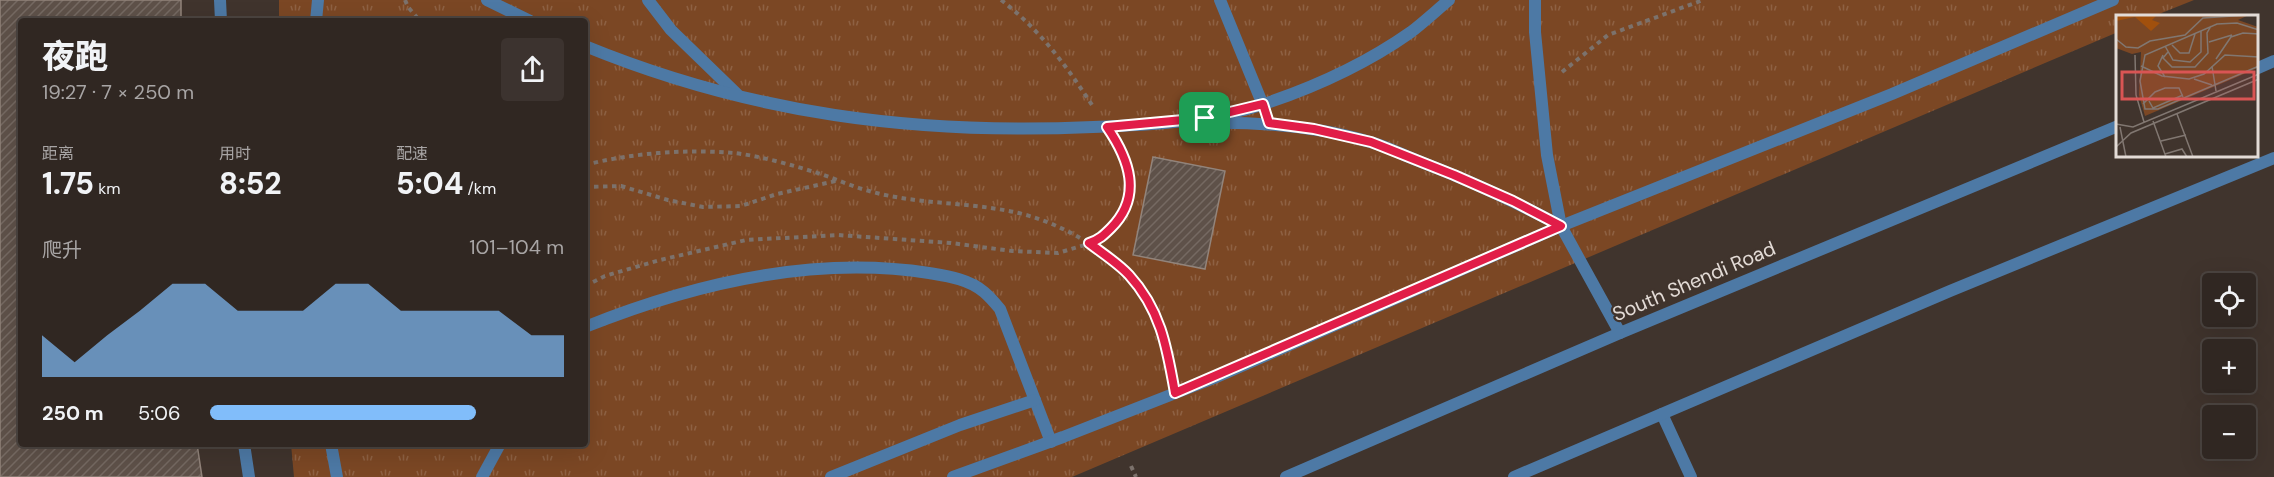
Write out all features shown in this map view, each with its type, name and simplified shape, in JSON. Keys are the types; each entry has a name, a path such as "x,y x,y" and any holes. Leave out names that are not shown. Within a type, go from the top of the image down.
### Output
{"street":[{"path":"220,0 221,18"},
{"path":"316,18 318,0"},
{"path":"487,0 524,18"},
{"path":"648,0 671,30 740,97"},
{"path":"1220,0 1269,123"},
{"path":"588,47 680,80 798,110 943,127 1006,130 1107,127 1205,118 1263,104 1316,84 1363,61 1411,31 1449,0"},
{"path":"1534,0 1534,32 1549,165 1561,226 1620,333"},
{"path":"953,477 1051,442 1175,393 1561,226 1892,94 2113,0"},
{"path":"2259,68 2274,61"},
{"path":"1139,125 1269,123 1314,129 1371,142 1513,201 1561,226"},
{"name":"South Shendi Road","path":"1286,477 1620,333 2116,127"},
{"path":"1514,477 1950,291 2274,158"},
{"path":"588,326 634,307 728,282 816,270 849,268 911,271 951,277 984,291 1000,309 1051,442"},
{"path":"831,477 960,425 1035,400"},
{"path":"1662,414 1691,477"},
{"path":"244,447 249,477"},
{"path":"332,447 337,477"},
{"path":"482,477 498,447"}],"path":[{"path":"405,0 408,8 417,18"},
{"path":"588,284 605,276 660,260 746,240 838,235 1058,253 1098,241 1119,219 1129,196 1129,172 1122,148 1066,65 1025,18 1001,0"},
{"path":"1540,89 1608,35 1703,0"},
{"path":"588,164 623,156 661,153 735,153 813,171 871,192 1009,211 1057,225 1089,243 1128,274 1153,307 1167,347 1175,393"},
{"path":"588,185 621,186 668,200 703,207 741,206 777,194 839,181"},
{"path":"1131,466 1136,477"}],"green space":[{"path":"279,0 2194,0 2156,15 2116,15 2116,33 1072,477 294,477 291,447 588,447 588,18 279,18"}],"building":[{"path":"0,0 181,0 181,18 18,18 18,447 197,447 202,477 0,477"},
{"path":"1153,157 1225,171 1205,269 1133,255"}],"route":[{"path":"1263,104 1269,123 1314,129 1371,142 1513,201 1561,226 1175,393 1167,347 1153,307 1128,274 1089,243 1098,241 1119,219 1129,196 1129,172 1122,148 1107,127 1205,118 1263,104"}]}
